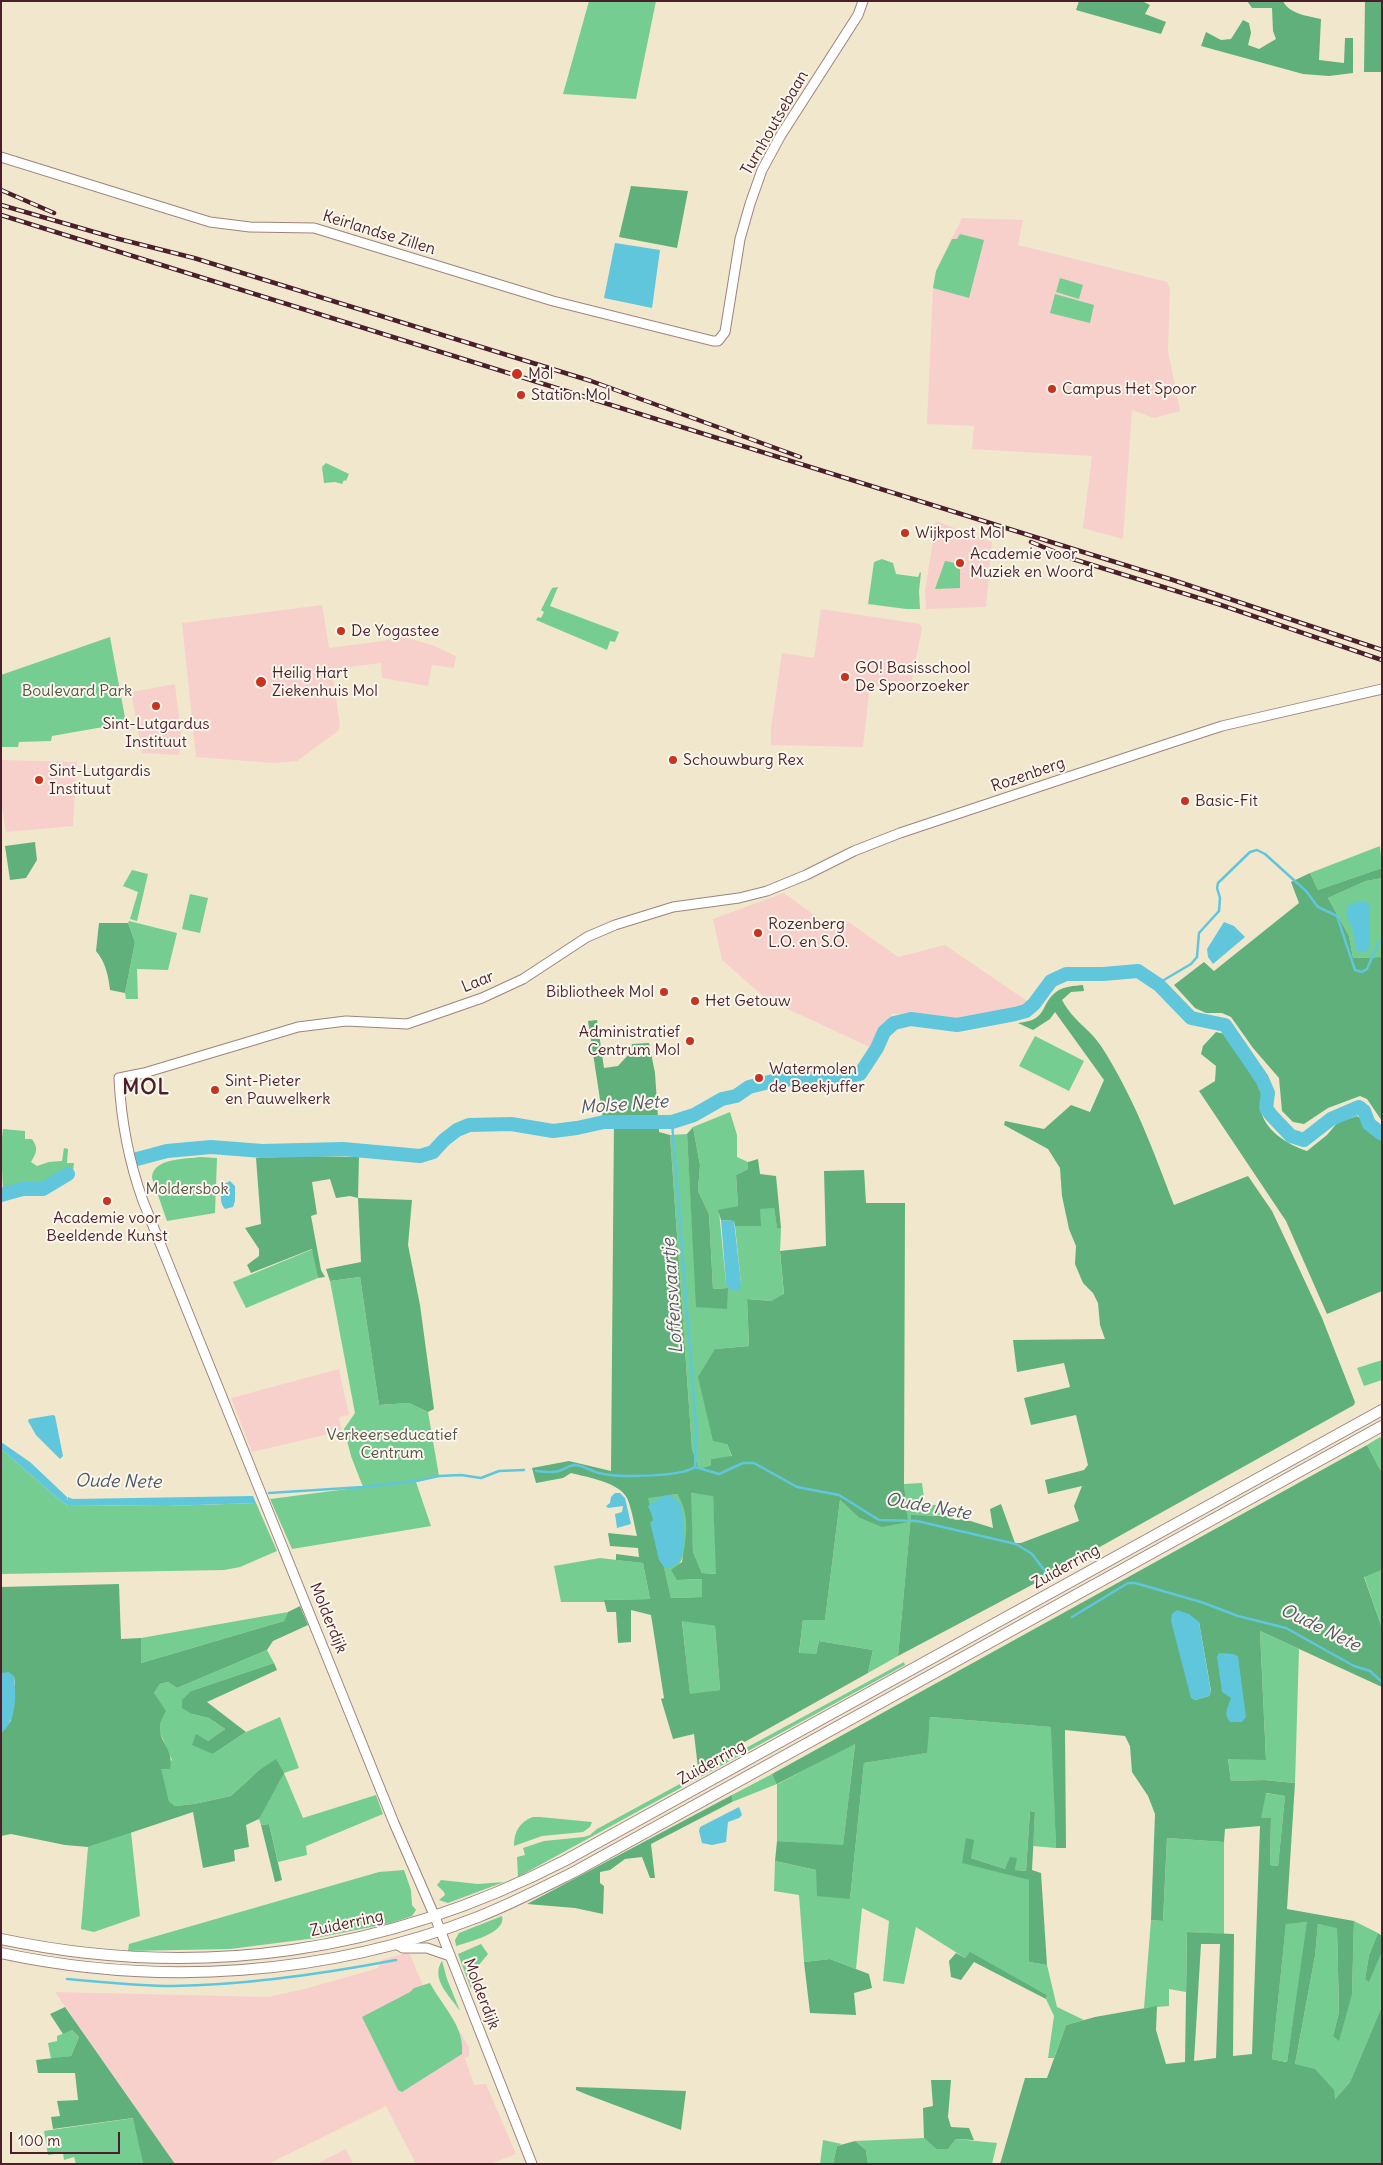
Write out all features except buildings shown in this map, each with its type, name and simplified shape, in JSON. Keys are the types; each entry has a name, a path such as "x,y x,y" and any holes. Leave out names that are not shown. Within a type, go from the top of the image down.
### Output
{"highway":[{"name":"Zuiderring","path":"1,1938 57,1950 189,1959 261,1954 329,1944 388,1931 435,1917 500,1892 566,1860 1382,1410"},
{"name":"Zuiderring","path":"1,1953 93,1968 196,1973 287,1965 396,1944 515,1902 574,1872 1382,1426"}],"main road":[{"name":"Turnhoutsebaan","path":"858,14 863,1"},
{"name":"Turnhoutsebaan","path":"718,340 725,332 740,239 762,170 858,14 869,1"},
{"name":"Keirlandse Zillen","path":"1,157 210,222 250,228 314,228 553,301 710,341 718,340"},
{"name":"Rozenberg","path":"600,930 635,918 690,904 740,898 767,891 806,875 854,851 900,833 1222,726 1382,689"},
{"name":"Laar","path":"118,1078 168,1066 298,1027 330,1022 407,1024 489,995 529,976 600,930"},
{"name":"Molderdijk","path":"118,1078 126,1138 137,1182 144,1201 390,1813 435,1917 532,2164"},
{"path":"396,1944 403,1948 427,1948 450,1956"}],"shaded area":[{"name":"Campus Het Spoor","path":"962,218 1023,220 1018,245 1167,282 1170,289 1168,351 1180,411 1154,418 1132,410 1123,539 1083,528 1092,456 972,449 974,426 927,424 933,288 936,271"},
{"name":"Academie voor Muziek en Woord","path":"936,521 992,542 986,607 926,609 925,591"},
{"name":"Heilig Hart Ziekenhuis Mol","path":"322,605 329,648 383,641 400,636 432,645 456,656 454,668 432,665 428,686 382,678 381,663 332,669 340,726 338,731 297,761 274,763 196,757 182,623"},
{"name":"GO! Basisschool De Spoorzoeker","path":"821,609 920,624 922,628 910,690 870,685 863,747 771,745 771,728 782,653 814,658"},
{"name":"Sint-Lutgardus Instituut","path":"175,684 181,734 179,755 142,753 131,692"},
{"name":"Sint-Lutgardis Instituut","path":"1,760 77,762 73,826 6,832 1,800"},
{"path":"784,893 836,931 845,919 847,921 839,933 848,922 898,957 945,945 1030,1003 957,1021 919,1014 892,1014 874,1049 779,1005 773,1005 722,960 713,919"},
{"path":"339,1369 349,1415 339,1417 342,1431 252,1452 231,1398"},
{"path":"409,1952 423,1986 462,2035 469,2047 469,2056 465,2058 474,2085 486,2084 516,2154 490,2164 416,2164 386,2106 268,2164 175,2164 55,1992 269,1997 378,1968 382,1960"},
{"path":"346,2149 353,2164 316,2164"}],"green space":[{"path":"589,1 656,1 636,99 563,94"},
{"path":"1079,1 1142,1 1150,5 1145,14 1166,22 1161,34 1076,10"},
{"path":"1247,1 1283,1 1294,12 1321,19 1319,60 1344,63 1345,38 1353,38 1353,73 1329,76 1303,74 1201,46 1206,32 1221,40 1231,39 1243,20 1249,23 1251,33 1248,45 1259,49 1276,39 1273,31 1272,8 1252,8"},
{"path":"1365,1 1382,1 1382,72 1364,72"},
{"path":"631,186 688,191 677,248 619,237"},
{"path":"960,234 984,240 969,298 933,288 936,271 952,239 957,239"},
{"path":"1060,278 1083,285 1079,299 1056,292"},
{"path":"1055,294 1094,305 1090,323 1050,313"},
{"path":"326,463 349,474 346,481 344,480 342,484 335,482 324,483 322,467"},
{"path":"882,559 893,563 896,574 918,577 921,573 920,609 868,604 874,562"},
{"path":"945,561 960,564 960,588 935,589"},
{"path":"558,587 550,606 619,632 615,642 610,641 607,650 536,620 538,617 541,618 544,612 541,610 552,588"},
{"name":"Boulevard Park","path":"110,637 126,723 52,736 51,741 19,742 18,747 1,747 1,675"},
{"path":"35,842 37,860 26,878 10,880 5,846"},
{"path":"1380,846 1382,868 1318,890 1310,873"},
{"path":"1382,868 1382,878 1366,881 1328,898 1349,936 1353,958 1382,957 1382,1121 1367,1099 1360,1096 1328,1108 1304,1124 1293,1122 1282,1111 1279,1078 1253,1048 1231,1017 1222,1013 1206,1013 1195,1008 1174,985 1204,962 1214,971 1299,903 1291,882 1310,873 1318,890"},
{"path":"132,870 148,874 137,921 130,919 138,892 123,886"},
{"path":"1382,878 1382,957 1353,958 1349,936 1328,898 1366,881"},
{"path":"190,894 208,898 200,933 182,929"},
{"path":"129,921 177,933 168,970 137,969 138,999 126,999 125,993 135,942 128,923"},
{"path":"99,923 128,923 135,942 125,993 110,990 106,969 96,951"},
{"path":"1083,985 1084,991 1071,992 1062,1000 1071,1014 1101,1046 1113,1065 1142,1124 1174,1205 1248,1176 1272,1211 1322,1318 1355,1402 1354,1405 1028,1587 898,1656 911,1515 950,1516 955,1520 964,1519 993,1528 990,1509 1001,1504 1015,1543 1021,1543 1079,1521 1074,1506 1082,1486 1048,1494 1045,1480 1084,1470 1088,1465 1076,1415 1031,1425 1024,1398 1070,1387 1064,1363 1017,1372 1013,1340 1105,1339 1100,1325 1098,1303 1093,1293 1083,1283 1075,1264 1076,1246 1069,1229 1062,1196 1060,1168 1048,1149 1004,1125 1005,1121 1044,1129 1071,1105 1090,1112 1104,1080 1055,1012 1050,1019 1033,1030 1018,1023 1035,1019 1051,997 1059,990"},
{"path":"597,1020 604,1068 618,1066 629,1054 632,1044 649,1043 655,1073 659,1132 670,1135 692,1449 699,1469 711,1465 711,1459 732,1456 727,1444 713,1441 698,1377 715,1349 749,1346 747,1299 771,1301 784,1294 780,1251 826,1246 824,1171 864,1170 866,1203 905,1203 904,1484 908,1522 882,1527 858,1517 840,1500 825,1620 803,1620 799,1653 816,1654 819,1641 873,1650 868,1673 698,1768 694,1734 673,1739 661,1699 664,1698 651,1615 631,1610 631,1642 618,1643 616,1612 607,1612 604,1600 650,1599 643,1563 616,1560 616,1554 639,1557 638,1548 610,1546 608,1533 637,1536 627,1498 623,1492 610,1484 571,1473 563,1478 536,1483 532,1468 569,1461 611,1471 614,1120 603,1119 588,1021","holes":["691,1493 713,1496 716,1574 702,1573 693,1552","677,1494 686,1518 685,1544 682,1562 671,1570 677,1580 702,1579 702,1597 671,1598 648,1498","682,1621 715,1626 720,1690 690,1694"]},
{"path":"1216,1032 1224,1034 1248,1065 1262,1091 1262,1116 1271,1129 1284,1140 1307,1151 1327,1135 1337,1123 1357,1116 1361,1119 1363,1125 1382,1140 1382,1291 1327,1314 1286,1221 1199,1091 1215,1081 1216,1066 1201,1054 1203,1046"},
{"path":"1035,1036 1084,1061 1069,1091 1019,1066"},
{"path":"730,1112 737,1135 737,1157 748,1162 748,1169 736,1175 738,1206 719,1211 726,1283 741,1283 735,1226 760,1225 759,1208 774,1208 777,1227 781,1228 780,1252 784,1295 771,1301 747,1299 749,1346 715,1349 727,1444 732,1457 711,1459 711,1465 699,1469 692,1449 670,1135 687,1134 697,1307 728,1288 713,1289 709,1214 698,1191 700,1165 693,1127"},
{"path":"693,1127 700,1165 698,1191 709,1214 713,1289 728,1288 727,1309 696,1307 687,1134"},
{"path":"3,1129 25,1131 25,1139 32,1139 36,1146 31,1162 37,1166 49,1162 62,1161 64,1148 68,1149 67,1163 74,1163 73,1171 66,1173 43,1187 3,1192 1,1146"},
{"path":"303,1156 359,1157 358,1198 350,1196 336,1198 330,1179 312,1182 317,1214 311,1216 321,1270 325,1277 318,1278 312,1249 251,1273 247,1265 259,1256 259,1249 245,1228 261,1224 256,1158"},
{"name":"Moldersbok","path":"217,1158 215,1213 167,1221 152,1178 153,1171 164,1163 179,1159"},
{"path":"758,1159 760,1174 776,1176 781,1228 777,1228 774,1208 760,1209 761,1226 735,1226 734,1221 721,1220 718,1210 738,1206 736,1175 748,1169 748,1162"},
{"path":"358,1198 412,1200 408,1245 420,1305 434,1409 428,1412 409,1403 379,1405 360,1277 330,1281 326,1269 361,1262"},
{"path":"313,1249 318,1278 246,1308 233,1282"},
{"name":"Verkeerseducatief Centrum","path":"360,1277 379,1405 409,1403 428,1412 439,1476 416,1482 431,1526 292,1549 270,1499 363,1487 351,1456 344,1429 355,1413 330,1281"},
{"path":"1382,1360 1382,1380 1364,1386 1357,1368"},
{"path":"1380,1437 1382,1439 1382,1473 1367,1445"},
{"path":"1367,1445 1382,1473 1382,1570 1364,1577 1382,1628 1382,1687 1260,1631 1266,1760 1228,1759 1231,1781 1264,1780 1295,1783 1287,1909 1354,1921 1352,1994 1339,2041 1333,2036 1339,2012 1337,1928 1318,1924 1315,1956 1295,2064 1315,2069 1334,2090 1335,2099 1350,2082 1382,2006 1382,2164 1000,2164 1025,2078 1047,2078 1066,2025 1095,2017 1157,2006 1156,2030 1166,2064 1185,2062 1187,1932 1234,1934 1233,2056 1252,2054 1260,1826 1225,1829 1224,1842 1167,1838 1163,1921 1151,1920 1155,1814 1148,1796 1132,1772 1130,1746 1125,1736 1065,1730 1066,1848 1056,1848 1051,1727 930,1717 927,1753 864,1763 850,1899 817,1896 816,1870 775,1861 777,1841 843,1845 855,1744 777,1784 772,1774","holes":["1199,1622 1211,1691 1209,1696 1195,1700 1192,1698 1191,1692","1266,1793 1285,1796 1278,1866 1270,1865 1271,1818 1261,1818","1307,1922 1287,2062 1272,2059 1286,1924","1201,1944 1220,1944 1216,2058 1194,2061"]},
{"path":"1,1449 62,1502 68,1505 167,1506 256,1503 277,1551 240,1567 224,1570 1,1574"},
{"path":"922,1483 925,1505 941,1505 941,1515 911,1516 898,1656 868,1673 873,1650 819,1641 816,1654 799,1654 803,1620 825,1620 840,1500 858,1517 907,1522 904,1484"},
{"path":"690,1493 713,1495 717,1574 702,1573 693,1552"},
{"path":"677,1494 686,1510 687,1527 683,1555 677,1567 678,1580 702,1579 702,1597 671,1598 647,1497"},
{"path":"600,1558 643,1563 650,1599 561,1602 554,1566"},
{"path":"1382,1570 1382,1628 1364,1576"},
{"path":"119,1584 121,1639 141,1638 141,1663 284,1621 288,1612 300,1606 308,1625 273,1641 267,1650 177,1688 168,1682 160,1684 154,1693 166,1711 160,1728 171,1760 170,1769 161,1769 169,1801 175,1806 231,1796 259,1770 276,1759 284,1773 259,1819 246,1825 249,1847 234,1850 235,1861 203,1868 193,1812 88,1847 65,1845 11,1834 1,1836 1,1733 11,1721 15,1683 14,1677 9,1673 1,1673 1,1587"},
{"path":"288,1612 284,1621 141,1663 141,1638"},
{"path":"682,1620 715,1626 720,1690 690,1695"},
{"path":"1260,1631 1299,1649 1295,1783 1264,1780 1231,1781 1228,1758 1266,1759"},
{"path":"267,1650 274,1663 191,1691 192,1714 209,1718 225,1729 208,1741 213,1754 246,1732 280,1717 299,1768 284,1773 303,1818 376,1795 383,1814 306,1846 307,1855 278,1862 269,1824 261,1825 259,1819 280,1780 276,1760 259,1770 231,1796 175,1806 169,1801 160,1769 172,1760 159,1730 161,1720 154,1693 160,1684 168,1682 177,1688"},
{"path":"904,1662 905,1665 518,1877 517,1857 525,1855 523,1848 544,1841 590,1835 597,1829"},
{"path":"274,1663 277,1670 207,1702 246,1732 213,1754 192,1745 196,1734 208,1741 225,1729 209,1718 192,1714 182,1708 182,1700 191,1691"},
{"path":"930,1717 1052,1727 1056,1848 1033,1846 1035,1812 1030,1811 1026,1871 1015,1870 1016,1858 1005,1869 971,1858 962,1862 1030,1880 1029,1962 1047,1965 1057,2007 1084,2020 1066,2025 1054,2058 1048,2058 1054,2016 1046,1999 1047,1995 970,1953 965,1958 916,1927 904,1984 883,1981 889,1921 862,1908 856,1969 830,1959 804,1962 799,1895 774,1891 775,1861 816,1870 850,1899 864,1763 926,1753"},
{"path":"855,1743 843,1846 777,1841 777,1784 732,1802 732,1795 772,1774 778,1784"},
{"path":"1265,1793 1285,1796 1278,1866 1270,1865 1271,1819 1260,1818"},
{"path":"732,1795 732,1802 651,1844 655,1878 650,1878 642,1857 625,1859 610,1870 600,1872 600,1883 604,1886 603,1914 575,1908 527,1904"},
{"path":"1030,1811 1035,1812 1032,1870 1041,1873 1047,1965 1029,1962 1029,1880 962,1863 966,1838 974,1840 971,1858 1005,1869 1010,1857 1017,1858 1015,1870 1026,1871"},
{"path":"533,1817 592,1822 590,1827 583,1832 542,1836 514,1846 518,1828"},
{"path":"269,1824 282,1880 275,1882 261,1825"},
{"path":"131,1832 140,1916 94,1932 81,1929 88,1847"},
{"path":"1167,1838 1224,1842 1224,1934 1187,1932 1186,1992 1169,1989 1169,2006 1144,2008 1151,1920 1163,1921"},
{"path":"404,1870 411,1890 412,1905 416,1910 412,1916 391,1923 316,1938 230,1949 128,1951 129,1944 379,1872"},
{"path":"441,1880 478,1884 504,1882 448,1903 439,1900 445,1895 437,1885"},
{"path":"502,1916 502,1922 493,1932 456,1946 455,1940 459,1933"},
{"path":"1354,1921 1378,1933 1369,1955 1365,1979 1369,1981 1382,1952 1382,2006 1350,2082 1335,2099 1295,2064 1315,1956 1318,1924 1337,1927 1339,2012 1333,2036 1352,1994"},
{"path":"1308,1922 1287,2062 1272,2059 1286,1923"},
{"path":"1378,1933 1382,1936 1382,1952 1369,1982 1365,1979 1369,1955"},
{"path":"481,1944 488,1954 474,1971 471,1989 458,1954"},
{"path":"970,1952 1047,1995 1046,1999 974,1962 961,1980 951,1977 949,1961 956,1953 965,1958"},
{"path":"830,1959 869,1974 872,1988 854,1993 856,2015 810,2013 804,1962"},
{"path":"442,1961 460,2011 440,1981 438,1974"},
{"path":"430,1983 456,2025 460,2034 462,2054 402,2092 398,2090 362,2017 410,1992 414,1988"},
{"path":"65,2007 175,2164 143,2164 133,2118 53,2129 51,2117 60,2116 57,2101 78,2100 75,2073 38,2073 36,2060 71,2056 79,2037 72,2030 63,2034 50,2014"},
{"path":"72,2030 79,2037 71,2056 51,2059 48,2043 57,2041 57,2036"},
{"path":"931,2080 951,2080 948,2117 951,2127 969,2128 974,2140 956,2139 948,2149 936,2149 924,2138 923,2108 933,2106"},
{"path":"576,2087 686,2091 681,2130 588,2095 576,2090"},
{"path":"134,2118 143,2164 76,2164 74,2157 64,2160 63,2153 48,2155 44,2131"},
{"path":"924,2138 936,2149 948,2149 956,2139 997,2143 992,2164 868,2164 866,2150 855,2141"},
{"path":"823,2140 842,2144 837,2146 833,2164 820,2164"},
{"path":"855,2141 866,2150 868,2164 833,2164 837,2146"}],"water":[{"path":"615,243 660,250 652,308 604,298"},
{"path":"1361,901 1370,904 1370,945 1368,951 1360,952 1356,950 1353,930 1346,914 1348,905"},
{"path":"1224,922 1234,926 1245,937 1213,964 1208,957 1207,949"},
{"path":"230,1181 235,1186 235,1201 233,1207 225,1209 221,1201 222,1185"},
{"path":"721,1220 734,1221 741,1283 740,1289 735,1291 728,1288 726,1283"},
{"path":"55,1416 63,1456 60,1459 36,1435 28,1421 29,1419"},
{"path":"1,1442 30,1462 68,1500 68,1497 73,1499 253,1496 256,1503 167,1506 68,1505 62,1502 1,1449"},
{"path":"615,1493 620,1493 625,1498 631,1524 617,1528 615,1514 622,1512 623,1506 608,1508 606,1506 610,1503 611,1497"},
{"path":"671,1495 681,1505 684,1523 684,1544 679,1562 673,1566 664,1567 659,1560 650,1522 654,1520 648,1506 663,1496"},
{"path":"1177,1610 1189,1614 1199,1622 1211,1692 1209,1696 1195,1700 1191,1698 1171,1621 1172,1614"},
{"path":"1219,1653 1238,1656 1246,1717 1242,1722 1230,1722 1227,1716 1231,1698 1222,1692 1217,1657"},
{"path":"9,1672 14,1677 13,1715 1,1733 1,1673"},
{"path":"739,1807 742,1815 728,1822 726,1842 712,1845 702,1843 700,1827"}],"waterway":[{"path":"1157,984 1191,964 1197,957 1199,933 1219,911 1218,883 1250,852 1257,850 1265,854 1306,891 1318,907 1337,916 1355,970 1362,972 1367,969 1378,944 1382,941"},
{"name":"Molse Nete","path":"137,1159 167,1151 211,1147 262,1151 343,1149 420,1156 433,1152 457,1130 469,1125 511,1124 553,1131 604,1122 672,1122 694,1115 722,1099 736,1096 749,1087 777,1080 845,1077 860,1074 877,1048 884,1032 894,1023 911,1019 957,1025 1015,1014 1026,1011 1034,1004 1051,981 1066,974 1103,974 1138,971 1159,985 1191,1018 1225,1025 1262,1079 1268,1093 1266,1108 1291,1136 1304,1140 1331,1119 1359,1107 1364,1111 1369,1124 1382,1134"},
{"name":"Loffensvaartje","path":"672,1122 696,1426 695,1467"},
{"name":"Molse Nete","path":"1,1195 23,1189 43,1189 68,1174"},
{"name":"Oude Nete","path":"695,1467 719,1474 743,1463 754,1463 797,1487 839,1495 879,1520 917,1521 1016,1544 1032,1554 1048,1575"},
{"name":"Oude Nete","path":"536,1471 556,1472 574,1465 607,1475 648,1476 676,1473 695,1467"},
{"name":"Oude Nete","path":"269,1493 363,1487 416,1481 439,1476 461,1475 481,1478 499,1471 524,1470"},
{"name":"Oude Nete","path":"1072,1617 1128,1583 1135,1583 1201,1602 1238,1616 1286,1628 1354,1666 1370,1671 1382,1682"},
{"path":"67,1979 120,1984 201,1985 285,1978 396,1960"}],"railway":[{"path":"1,190 54,213"},
{"path":"1,205 115,238 194,258 591,381 800,457"},
{"path":"1,215 1173,580 1382,650"},
{"path":"1031,542 1073,559 1218,604 1382,660"}],"place":[{"name":"Mol","path":"517,374"},
{"name":"Campus Het Spoor","path":"1052,389"},
{"name":"Station Mol","path":"521,395"},
{"name":"Wijkpost Mol","path":"905,533"},
{"name":"Academie voor Muziek en Woord","path":"960,563"},
{"name":"De Yogastee","path":"341,631"},
{"name":"GO! Basisschool De Spoorzoeker","path":"845,677"},
{"name":"Heilig Hart Ziekenhuis Mol","path":"261,682"},
{"name":"Sint-Lutgardus Instituut","path":"156,706"},
{"name":"Schouwburg Rex","path":"673,760"},
{"name":"Sint-Lutgardis Instituut","path":"39,780"},
{"name":"Basic-Fit","path":"1185,801"},
{"name":"Rozenberg L.O. en S.O.","path":"758,933"},
{"name":"Bibliotheek Mol","path":"664,992"},
{"name":"Het Getouw","path":"695,1001"},
{"name":"Administratief Centrum Mol","path":"690,1041"},
{"name":"Watermolen de Beekjuffer","path":"759,1078"},
{"name":"Sint-Pieter en Pauwelkerk","path":"215,1090"},
{"name":"Academie voor Beeldende Kunst","path":"107,1201"}],"district":[{"name":"MOL","path":"146,1088"}]}
